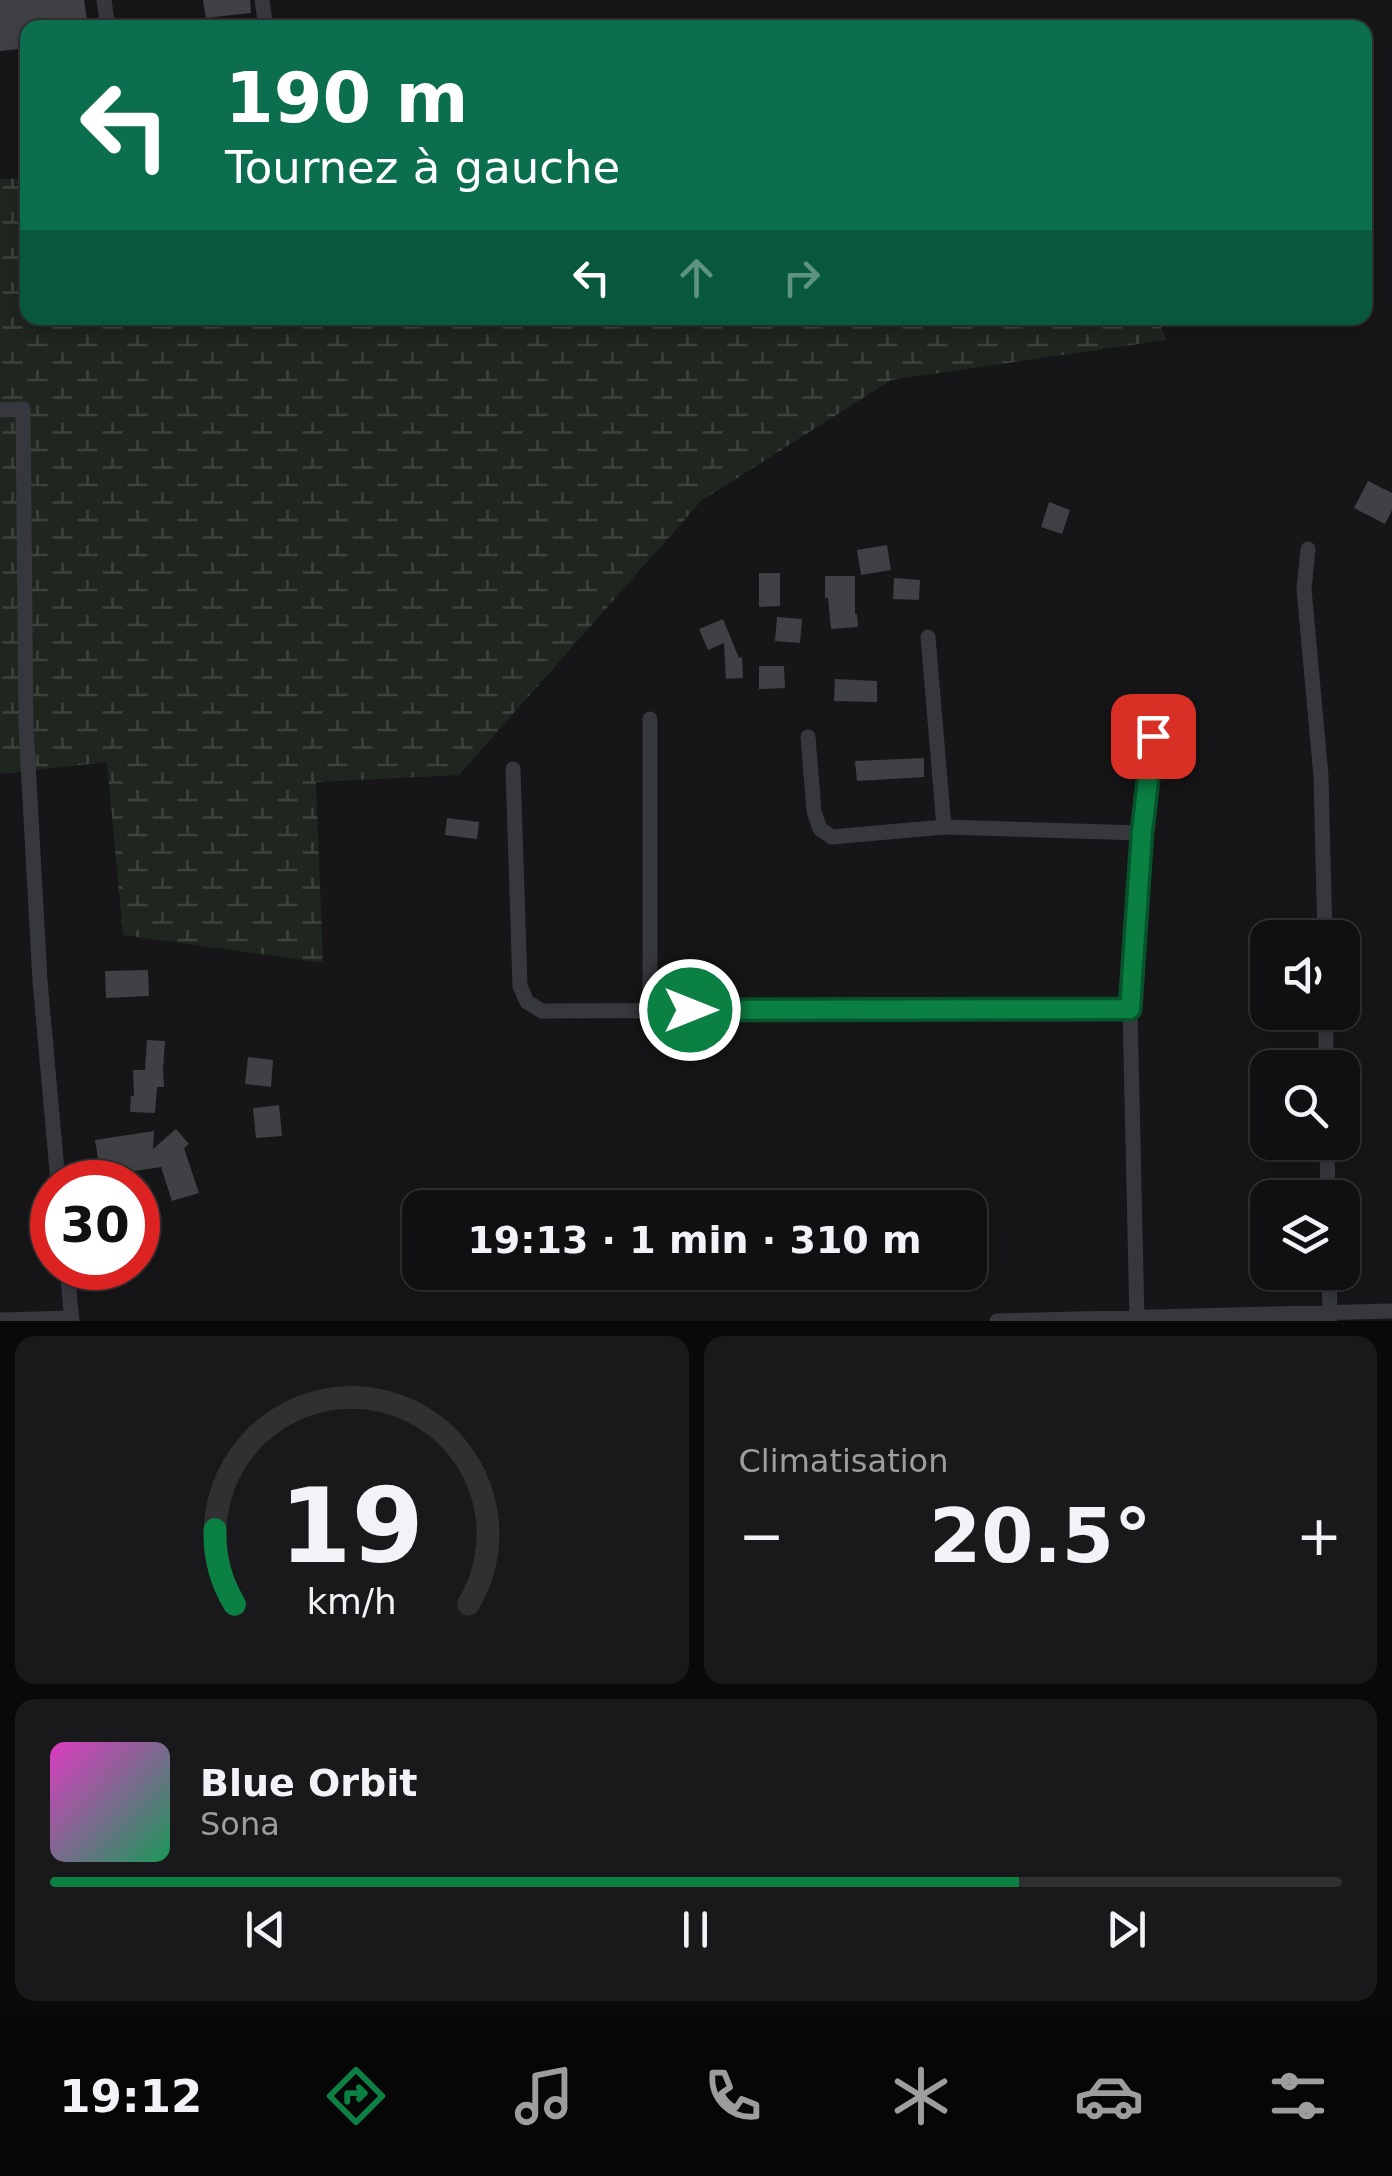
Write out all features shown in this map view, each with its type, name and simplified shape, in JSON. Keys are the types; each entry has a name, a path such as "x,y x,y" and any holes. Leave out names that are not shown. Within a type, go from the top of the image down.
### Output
{"street":[{"path":"0,410 23,410 26,726 40,981 56,1160"},
{"path":"1308,549 1304,588 1321,776 1324,920"},
{"path":"928,638 944,827"},
{"path":"650,719 650,1010"},
{"path":"1137,1319 1130,1009 1153,736"},
{"path":"808,737 814,811 820,829 832,837 944,827 1142,832"},
{"path":"513,768 520,986 527,1002 542,1010 1130,1009"},
{"path":"0,1320 72,1320 69,1290"},
{"path":"1329,1290 1330,1317"},
{"path":"997,1321 1330,1317 1392,1311"}],"green space":[{"path":"20,178 20,325 1161,325 1166,340 891,380 701,501 459,775 316,782 323,963 123,935 107,762 0,774 0,179"}],"building":[{"path":"0,0 84,0 87,20 20,20 20,49 0,51"},
{"path":"203,0 250,0 251,13 206,18"},
{"path":"1368,481 1392,493 1392,510 1385,524 1354,508"},
{"path":"1049,502 1070,510 1062,534 1041,527"},
{"path":"887,545 891,570 861,575 857,550"},
{"path":"759,573 780,573 780,606 759,607"},
{"path":"825,576 855,576 858,627 831,629"},
{"path":"894,578 920,580 919,600 893,599"},
{"path":"777,617 802,619 800,643 775,641"},
{"path":"723,619 739,658 742,657 743,678 726,679 724,643 708,650 699,629"},
{"path":"759,666 784,666 785,688 759,689"},
{"path":"835,679 877,681 877,702 834,701"},
{"path":"924,758 924,777 857,781 855,761"},
{"path":"447,818 479,822 477,839 445,835"},
{"path":"148,970 149,996 106,998 105,971"},
{"path":"147,1040 165,1041 164,1087 157,1087 155,1113 130,1112 133,1070 145,1070"},
{"path":"248,1057 273,1060 271,1087 245,1084"},
{"path":"279,1105 282,1136 256,1138 253,1108"},
{"path":"176,1129 189,1144 184,1148 199,1193 172,1201 160,1160 98,1160 95,1140 154,1131 153,1149"}],"route":[{"path":"690,1010 1130,1009 1153,736"}]}
